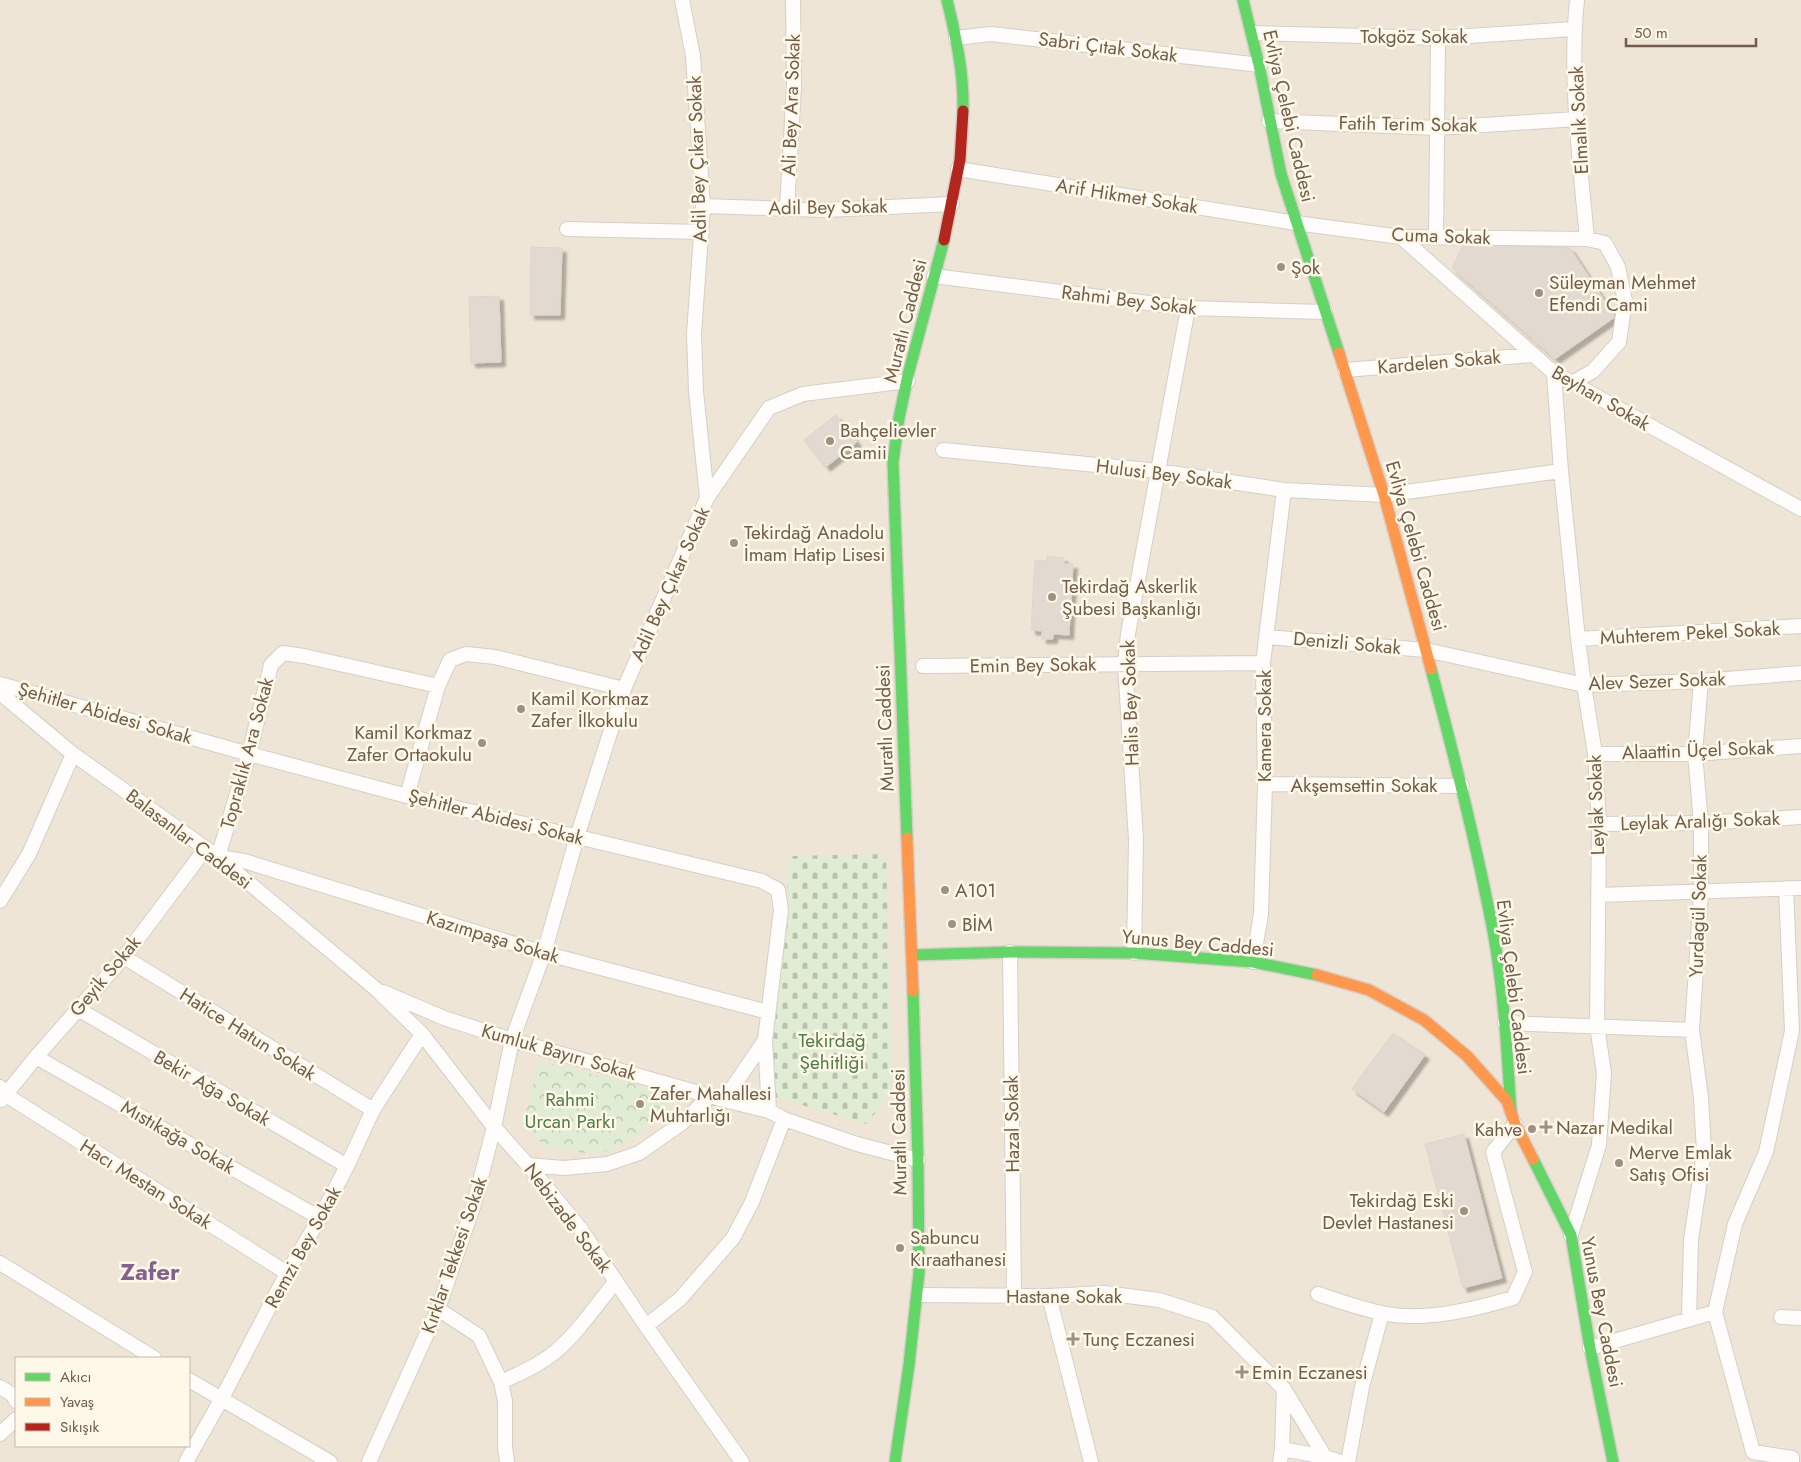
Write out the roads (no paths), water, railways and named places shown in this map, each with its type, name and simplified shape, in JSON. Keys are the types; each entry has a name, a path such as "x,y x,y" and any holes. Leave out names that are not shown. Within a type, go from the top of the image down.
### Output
{"street":[{"name":"Adil Bey Çıkar Sokak","path":"682,0 693,56 703,206 694,334 696,390 707,498"},
{"name":"Ali Bey Ara Sokak","path":"787,209 794,84 793,0"},
{"name":"Muratlı Caddesi","path":"895,1462 918,1296 919,1273 912,955 892,462 898,422 915,344 952,204 958,169 964,117 963,76 947,0"},
{"name":"Evliya Çelebi Caddesi","path":"1243,0 1260,65 1280,174 1384,495 1462,786 1493,932 1513,1118"},
{"name":"Elmalık Sokak","path":"1577,0 1574,29 1577,120 1587,239"},
{"name":"Tokgöz Sokak","path":"1253,33 1438,38 1574,29"},
{"name":"Sabri Çıtak Sokak","path":"956,38 991,34 1260,65"},
{"path":"1436,237 1438,38"},
{"name":"Fatih Terim Sokak","path":"1269,121 1436,128 1577,120"},
{"name":"Arif Hikmet Sokak","path":"958,169 1296,224"},
{"name":"Adil Bey Sokak","path":"703,206 825,210 952,204"},
{"name":"Cuma Sokak","path":"1296,224 1401,237 1587,239"},
{"path":"567,229 702,232"},
{"name":"Beyhan Sokak","path":"1401,237 1554,373 1801,509"},
{"path":"1572,383 1593,371 1620,342 1625,301 1618,267 1605,243 1587,239"},
{"name":"Rahmi Bey Sokak","path":"934,276 1188,308 1325,312"},
{"name":"Halis Bey Sokak","path":"1134,953 1136,840 1125,664 1128,634 1188,308"},
{"name":"Kardelen Sokak","path":"1345,370 1533,355"},
{"name":"Leylak Sokak","path":"1554,373 1561,471 1578,639 1595,754 1599,824 1597,1026 1604,1073 1599,1145 1571,1235"},
{"name":"Adil Bey Çıkar Sokak","path":"512,1040 544,953 577,837 624,689 707,498 769,408 803,394 908,381"},
{"name":"Hulusi Bey Sokak","path":"943,450 1158,471 1284,490 1384,495 1561,471"},
{"name":"Kamera Sokak","path":"1253,962 1261,914 1265,784 1263,663 1284,490"},
{"name":"Muhterem Pekel Sokak","path":"1578,639 1801,626"},
{"name":"Denizli Sokak","path":"1267,637 1426,650"},
{"name":"Alev Sezer Sokak","path":"1426,650 1584,685 1701,681 1801,673"},
{"name":"Topraklık Ara Sokak","path":"218,857 249,754 271,665 282,654 304,656 438,686"},
{"path":"407,796 438,686 450,660 466,654 495,658 624,689"},
{"name":"Emin Bey Sokak","path":"923,666 1263,663"},
{"name":"Yurdagül Sokak","path":"1689,1319 1691,1240 1704,1152 1701,1098 1692,1030 1701,892 1700,823 1695,754 1701,681"},
{"name":"Şehitler Abidesi Sokak","path":"0,684 407,796 762,881 778,890 781,910 765,1040 769,1111"},
{"name":"Balasanlar Caddesi","path":"0,693 73,754 218,857 376,989"},
{"name":"Alaattin Üçel Sokak","path":"1595,754 1695,754 1801,746"},
{"path":"0,901 29,854 73,754"},
{"name":"Akşemsettin Sokak","path":"1265,784 1462,786"},
{"name":"Leylak Aralığı Sokak","path":"1599,824 1700,823 1801,817"},
{"name":"Geyik Sokak","path":"2,1094 124,957 206,848"},
{"name":"Kazımpaşa Sokak","path":"218,857 244,862 544,953 768,1012"},
{"path":"1786,888 1792,1030 1766,1152 1735,1224 1715,1312 1753,1452 1795,1460"},
{"path":"1598,895 1801,888"},
{"name":"Yunus Bey Caddesi","path":"912,955 1010,952 1134,953 1253,962 1320,976 1370,990 1424,1020 1467,1056 1507,1101 1513,1118 1571,1235 1590,1348 1613,1462"},
{"name":"Hazal Sokak","path":"1010,952 1014,1296"},
{"name":"Hatice Hatun Sokak","path":"124,957 373,1110"},
{"name":"Nebizade Sokak","path":"376,989 422,1034 494,1127 580,1228 646,1326 742,1462"},
{"name":"Kumluk Bayırı Sokak","path":"376,989 444,1018 512,1040 769,1111 784,1119 857,1144 918,1160"},
{"name":"Bekir Ağa Sokak","path":"78,1009 347,1166"},
{"path":"1504,1023 1692,1030"},
{"name":"Remzi Bey Sokak","path":"186,1462 221,1400 287,1273 320,1218 373,1110 422,1034"},
{"name":"Kırklar Tekkesi Sokak","path":"369,1462 438,1309 474,1204 494,1127 512,1040"},
{"path":"528,1165 564,1168 607,1164 639,1153 717,1098 765,1040"},
{"name":"Mıstıkağa Sokak","path":"36,1057 320,1218"},
{"name":"Hacı Mestan Sokak","path":"2,1094 287,1273"},
{"path":"1318,1294 1382,1313 1425,1316 1480,1308 1513,1298 1525,1272 1493,1152 1513,1118"},
{"path":"646,1326 680,1299 733,1238 752,1202 784,1119"},
{"path":"0,1263 152,1357"},
{"path":"502,1382 531,1369 556,1351 583,1322 616,1281"},
{"name":"Hastane Sokak","path":"918,1296 1049,1296 1104,1293 1159,1300 1212,1317 1284,1389 1324,1457"},
{"path":"1049,1296 1091,1462"},
{"path":"438,1309 479,1336 502,1382 507,1462"},
{"path":"1590,1348 1715,1312"},
{"path":"1348,1462 1362,1387 1382,1313"},
{"path":"1781,1317 1801,1318"},
{"path":"190,1381 330,1462"},
{"path":"0,1387 13,1395 15,1399"},
{"path":"1284,1389 1281,1456 1324,1457 1341,1462"},
{"path":"0,1434 15,1420"}],"place":[{"name":"Şok","path":"1281,267"},
{"name":"Süleyman Mehmet Efendi Cami","path":"1539,293"},
{"name":"Bahçelievler Camii","path":"830,441"},
{"name":"Tekirdağ Anadolu İmam Hatip Lisesi","path":"734,543"},
{"name":"Tekirdağ Askerlik Şubesi Başkanlığı","path":"1052,597"},
{"name":"Kamil Korkmaz Zafer İlkokulu","path":"521,709"},
{"name":"Kamil Korkmaz Zafer Ortaokulu","path":"482,743"},
{"name":"A101","path":"945,890"},
{"name":"BİM","path":"952,924"},
{"name":"Zafer Mahallesi Muhtarlığı","path":"640,1104"},
{"name":"Nazar Medikal","path":"1546,1127"},
{"name":"Kahve","path":"1532,1129"},
{"name":"Merve Emlak Satış Ofisi","path":"1619,1163"},
{"name":"Tekirdağ Eski Devlet Hastanesi","path":"1464,1211"},
{"name":"Sabuncu Kıraathanesi","path":"900,1248"},
{"name":"Tunç Eczanesi","path":"1073,1339"},
{"name":"Emin Eczanesi","path":"1242,1372"}],"district":[{"name":"Zafer","path":"150,1271"}],"park label":[{"name":"Tekirdağ Şehitliği","path":"832,1051"},
{"name":"Rahmi Urcan Parkı","path":"570,1110"}]}
